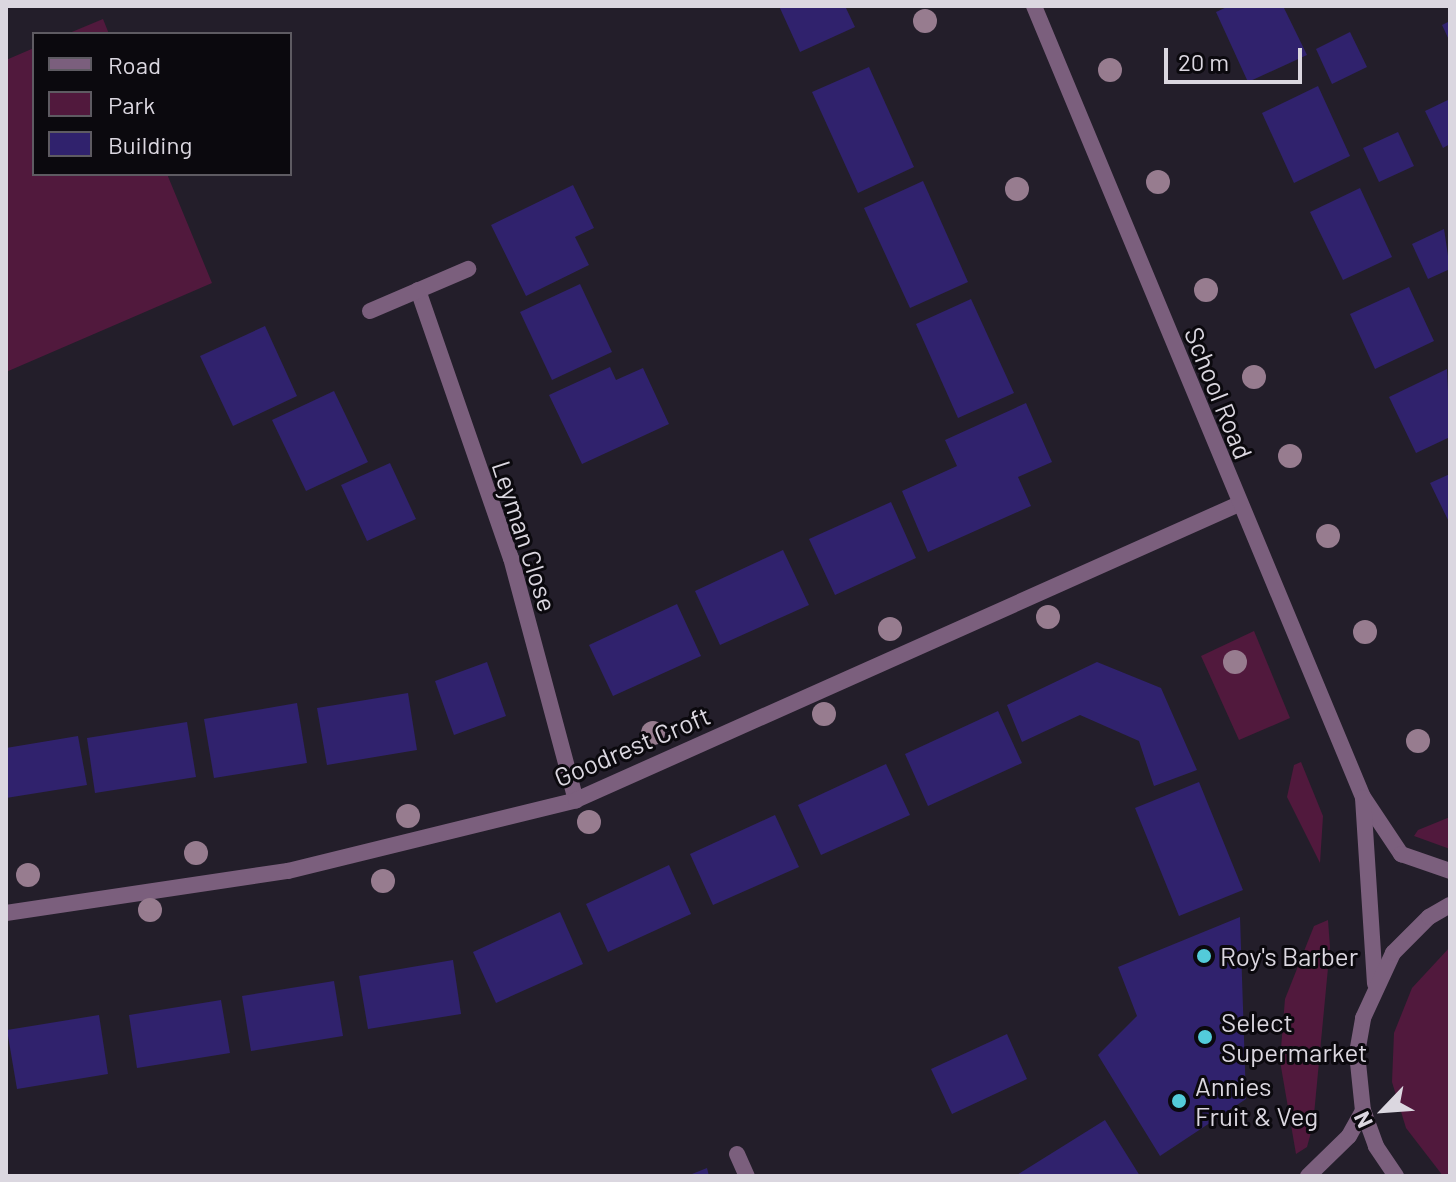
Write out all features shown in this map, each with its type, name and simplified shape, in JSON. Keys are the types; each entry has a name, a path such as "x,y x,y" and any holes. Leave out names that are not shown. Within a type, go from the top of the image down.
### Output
{"street":[{"name":"School Road","path":"1034,6 1363,797 1401,854 1450,871"},
{"path":"370,311 468,269"},
{"name":"Leyman Close","path":"418,290 511,558 576,800"},
{"name":"Goodrest Croft","path":"6,913 288,871 576,800 1239,504"},
{"name":"School Road","path":"1363,797 1375,984"},
{"path":"1396,1176 1376,1146 1363,1111 1357,1053 1375,984 1393,953 1450,905"},
{"path":"1308,1176 1349,1136 1363,1111"},
{"path":"737,1154 747,1176"}],"green space":[{"path":"103,19 108,32 72,32"},
{"path":"32,49 32,176 168,176 212,283 6,372 6,60"},
{"path":"1254,631 1290,718 1239,740 1201,656"},
{"path":"1301,762 1323,816 1320,863 1287,797 1294,765"},
{"path":"1450,817 1450,849 1414,836 1418,830"},
{"path":"1328,920 1330,947 1313,1125 1307,1147 1296,1154 1280,1061 1285,999 1314,926"},
{"path":"1450,947 1450,1176 1443,1176 1406,1128 1392,1082 1394,1033 1412,988"}],"building":[{"path":"779,6 845,6 855,27 800,52"},
{"path":"1229,6 1283,6 1307,55 1248,82 1216,12"},
{"path":"1450,21 1450,42 1442,25"},
{"path":"1350,32 1367,67 1332,84 1316,49"},
{"path":"869,67 914,167 858,193 812,92"},
{"path":"1318,86 1350,156 1294,183 1262,113"},
{"path":"1450,99 1450,144 1443,148 1425,111"},
{"path":"1398,132 1414,166 1379,182 1363,148"},
{"path":"923,181 968,282 910,308 864,208"},
{"path":"573,185 594,228 575,237 589,265 526,296 491,225"},
{"path":"1360,188 1392,257 1343,280 1310,212"},
{"path":"1444,229 1450,269 1428,279 1412,244"},
{"path":"580,284 612,352 552,380 520,312"},
{"path":"1409,287 1434,341 1375,369 1350,314"},
{"path":"971,299 1014,393 958,418 916,324"},
{"path":"265,326 297,396 233,426 200,356"},
{"path":"610,367 616,380 643,368 669,424 582,464 549,395"},
{"path":"1447,369 1450,437 1416,453 1389,397"},
{"path":"334,391 368,462 306,491 272,420"},
{"path":"1026,403 1052,462 1018,477 1031,506 928,552 902,491 957,466 945,440"},
{"path":"390,463 416,519 367,541 341,485"},
{"path":"1450,474 1450,524 1430,483"},
{"path":"891,502 916,558 835,595 809,539"},
{"path":"783,550 809,605 720,645 695,591"},
{"path":"677,604 701,656 613,696 589,645"},
{"path":"487,662 506,716 454,735 435,681"},
{"path":"1097,662 1161,688 1197,770 1154,786 1139,741 1080,715 1022,742 1007,705"},
{"path":"408,693 417,750 327,765 317,708"},
{"path":"297,703 307,763 214,778 204,719"},
{"path":"998,711 1022,763 928,806 905,754"},
{"path":"187,722 196,777 95,793 87,738"},
{"path":"78,736 87,785 6,798 6,748"},
{"path":"886,764 910,815 821,855 798,805"},
{"path":"1199,782 1243,890 1179,916 1135,808"},
{"path":"775,815 799,867 713,905 690,854"},
{"path":"669,865 691,914 608,952 586,904"},
{"path":"560,912 583,964 496,1003 473,952"},
{"path":"1240,917 1246,1099 1160,1156 1098,1055 1137,1016 1118,967"},
{"path":"453,960 461,1014 368,1029 359,976"},
{"path":"334,981 343,1036 251,1051 242,996"},
{"path":"221,1000 230,1053 137,1068 129,1015"},
{"path":"99,1015 108,1074 17,1089 7,1030"},
{"path":"1007,1034 1027,1079 952,1114 931,1069"},
{"path":"1105,1120 1140,1176 1015,1176"},
{"path":"707,1168 709,1176 687,1176"}],"place":[{"name":"Roy's Barber","path":"1204,956"},
{"name":"Select Supermarket","path":"1205,1037"},
{"name":"Annies Fruit & Veg","path":"1179,1101"}]}
